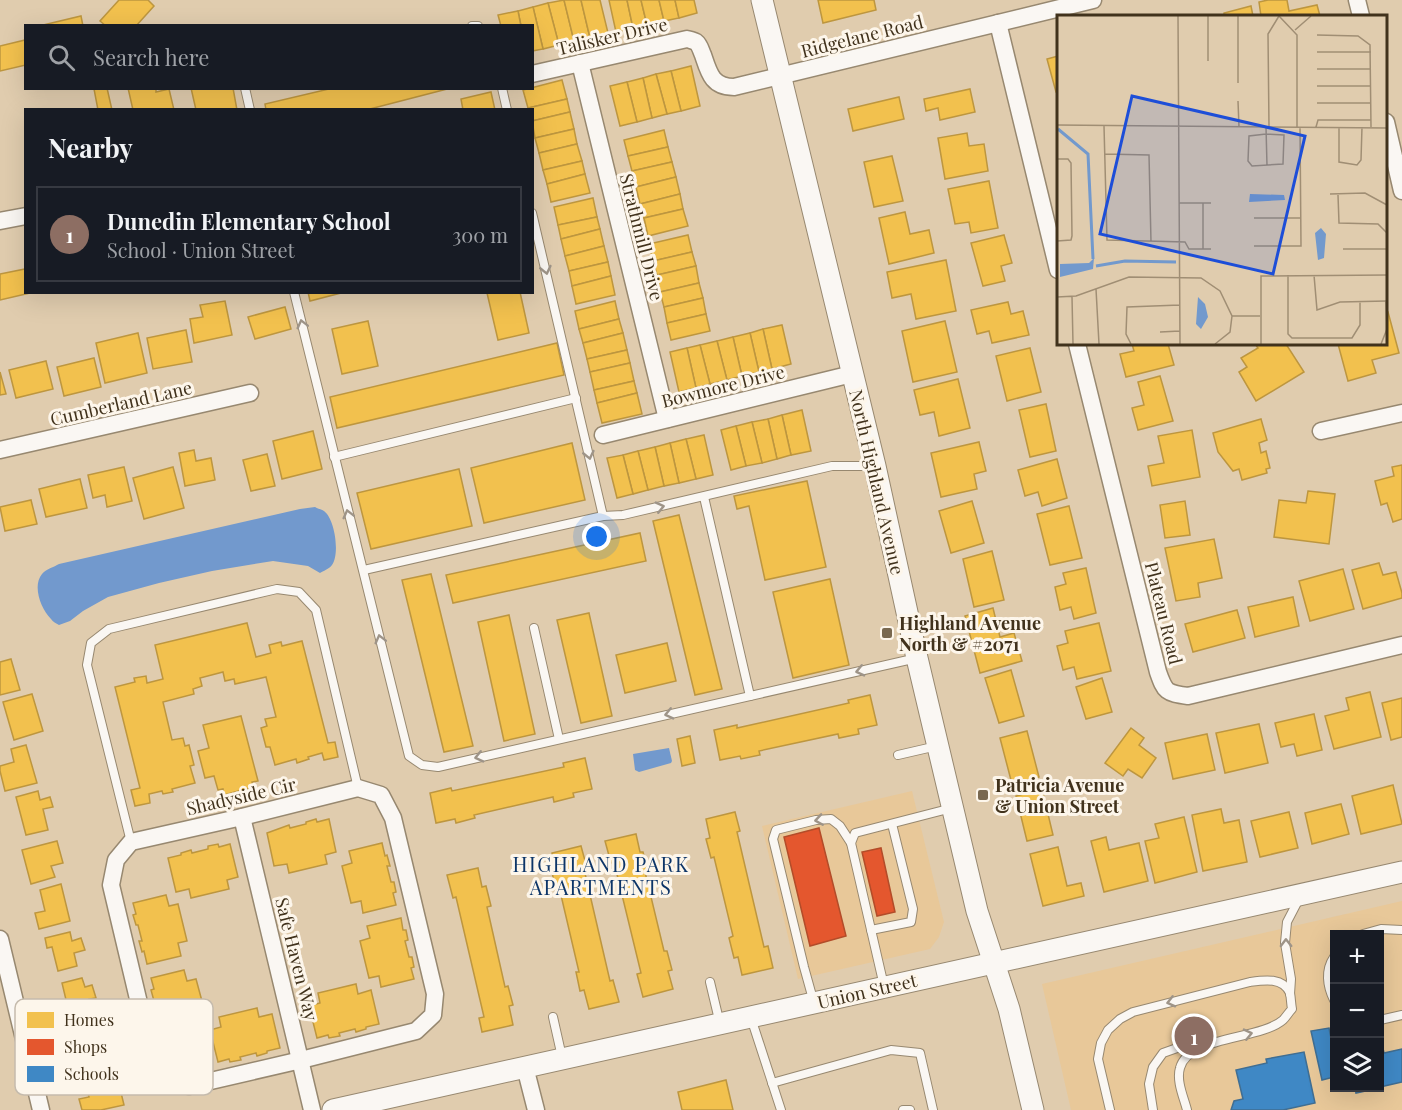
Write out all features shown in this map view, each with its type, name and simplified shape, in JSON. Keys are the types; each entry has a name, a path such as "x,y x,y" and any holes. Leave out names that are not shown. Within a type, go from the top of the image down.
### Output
{"street":[{"name":"North Highland Avenue","path":"762,0 875,466 952,808 977,910 1009,1009 1033,1110"},
{"name":"Ridgelane Road","path":"780,76 1093,0"},
{"path":"1357,0 1360,15"},
{"path":"998,23 1057,262"},
{"name":"Talisker Drive","path":"534,74 687,39 695,42 700,48 712,79 726,87 740,86 780,76"},
{"name":"Strathmill Drive","path":"580,63 667,419"},
{"path":"1387,132 1390,161 1402,191"},
{"path":"0,221 24,216"},
{"name":"Plateau Road","path":"1077,345 1155,661 1164,688 1172,693 1188,696 1402,645"},
{"name":"Bowmore Drive","path":"603,435 852,374"},
{"name":"Cumberland Lane","path":"0,450 250,393"},
{"path":"1322,431 1402,413"},
{"path":"213,1080 416,1031 433,1015 435,994 393,818 381,795 357,788"},
{"name":"Shadyside Cir","path":"132,842 357,788"},
{"name":"Safe Haven Way","path":"242,817 312,1110"},
{"path":"132,842 116,860 111,885 138,999"},
{"name":"Union Street","path":"333,1110 1402,872"},
{"path":"0,939 15,1002"},
{"path":"525,1067 536,1110"},
{"path":"37,1095 41,1110"}],"lane":[{"path":"245,90 250,108"},
{"path":"502,90 507,108"},
{"path":"534,221 603,516"},
{"path":"294,294 409,756 422,765 438,766 917,658"},
{"path":"334,457 576,398"},
{"path":"364,570 603,516 623,515 832,466 875,466"},
{"path":"704,497 750,696"},
{"path":"132,842 87,665 91,642 109,629 278,590 299,592 316,610 357,788"},
{"path":"534,628 559,739"},
{"path":"898,755 938,746"},
{"path":"851,843 855,833 952,808"},
{"path":"814,1003 773,839 776,830 816,820 831,819 840,826 851,843 884,987"},
{"path":"871,930 911,922 913,909 892,824"},
{"path":"1187,1110 1179,1082 1180,1068 1186,1058 1197,1050 1219,1041 1262,1031 1283,1020 1292,1009 1291,979 1285,943 1287,922 1301,895"},
{"path":"1377,930 1402,930"},
{"path":"1330,964 1328,974 1330,990"},
{"path":"1110,1110 1098,1059 1101,1043 1108,1030 1120,1019 1133,1012 1269,979 1282,984 1290,994"},
{"path":"710,982 720,1024"},
{"path":"1384,1019 1402,1015"},
{"path":"553,1017 563,1059"},
{"path":"751,1017 781,1110"},
{"path":"1153,1110 1149,1084 1153,1067 1163,1053 1194,1042 1219,1041"},
{"path":"772,1083 891,1050 920,1053 933,1110"},
{"path":"903,1110 910,1110"}],"shaded area":[{"path":"912,791 944,922 939,937 930,949 798,979 762,826"},
{"path":"1402,901 1402,1110 1071,1110 1042,984"}],"water":[{"path":"315,507 328,515 336,545 332,565 320,573 308,566 273,561 212,571 108,597 70,621 59,625 47,615 41,604 38,591 39,579 46,571 59,564"},
{"path":"669,748 671,763 639,772 635,770 633,754"}],"building: Homes":[{"path":"119,0 148,0 154,6 138,24 104,24 100,21"},
{"path":"564,0 574,41 559,45 548,3"},
{"path":"564,0 581,0 590,38 574,41"},
{"path":"581,0 600,0 608,33 590,38"},
{"path":"609,0 627,0 633,28 616,32"},
{"path":"627,0 641,0 647,25 633,28"},
{"path":"641,0 659,0 664,21 647,25"},
{"path":"659,0 675,0 679,18 664,21"},
{"path":"675,0 694,0 697,13 679,18"},
{"path":"818,0 874,0 876,10 823,23"},
{"path":"1287,0 1289,11 1317,5 1320,15 1261,15 1259,2"},
{"path":"548,3 559,45 543,49 533,7"},
{"path":"1251,6 1253,15 1224,15 1224,13"},
{"path":"533,7 543,49 534,51 534,24 521,24 518,11"},
{"path":"518,11 521,24 500,24 498,15"},
{"path":"81,16 83,24 47,24"},
{"path":"24,40 24,65 0,71 0,46"},
{"path":"1057,56 1057,92 1056,92 1047,59"},
{"path":"691,66 700,106 681,111 671,71"},
{"path":"671,71 681,111 667,114 656,74"},
{"path":"656,74 667,114 652,118 643,78"},
{"path":"643,78 652,118 637,122 627,82"},
{"path":"562,80 567,99 528,108 523,90 534,90 534,87"},
{"path":"627,82 637,122 620,126 610,86"},
{"path":"970,89 975,112 940,120 938,108 926,111 924,99"},
{"path":"94,90 107,90 112,108 98,108"},
{"path":"128,90 156,90 156,92 169,90 174,108 133,108"},
{"path":"191,90 233,90 237,108 196,108"},
{"path":"324,90 443,90 374,108 266,108 265,104"},
{"path":"491,92 495,108 463,108 461,99"},
{"path":"899,97 904,119 853,131 848,109"},
{"path":"567,99 570,112 534,121 534,108 528,108"},
{"path":"570,112 574,129 535,138 534,121"},
{"path":"574,129 577,144 539,153 535,138"},
{"path":"664,130 668,147 628,156 624,140"},
{"path":"967,133 969,146 984,144 988,171 945,179 938,138"},
{"path":"577,144 582,161 543,170 539,153"},
{"path":"668,147 672,162 632,171 628,156"},
{"path":"892,156 903,201 874,207 864,162"},
{"path":"582,161 585,174 547,184 543,170"},
{"path":"672,162 676,177 636,187 632,171"},
{"path":"585,174 590,193 551,202 547,184"},
{"path":"676,177 680,194 640,204 636,187"},
{"path":"989,181 998,228 971,233 969,222 955,224 948,189"},
{"path":"680,194 683,209 644,218 640,204"},
{"path":"593,198 597,217 558,225 554,207"},
{"path":"683,209 688,226 648,236 644,218"},
{"path":"905,212 910,234 929,230 934,253 889,264 879,218"},
{"path":"597,217 600,229 561,239 558,225"},
{"path":"600,229 604,246 565,256 561,239"},
{"path":"688,235 692,252 653,261 649,244"},
{"path":"1004,235 1012,263 1001,266 1005,281 983,286 971,243"},
{"path":"604,246 608,262 569,271 565,256"},
{"path":"692,252 696,266 657,275 653,261"},
{"path":"946,260 956,311 916,319 911,294 892,298 887,272"},
{"path":"608,262 611,276 572,286 569,271"},
{"path":"696,266 699,283 660,292 657,275"},
{"path":"24,269 26,294 0,300 0,274"},
{"path":"611,276 615,295 576,304 572,286"},
{"path":"699,283 703,298 664,307 660,292"},
{"path":"308,294 337,294 310,301"},
{"path":"487,294 520,294 529,333 498,340"},
{"path":"703,298 706,314 667,323 664,307"},
{"path":"225,301 232,335 194,343 190,319 203,317 200,305"},
{"path":"615,301 619,319 579,329 575,311"},
{"path":"1008,302 1011,314 1023,311 1029,335 992,343 989,331 977,334 971,310"},
{"path":"285,307 291,329 255,339 248,317"},
{"path":"1387,312 1399,353 1372,360 1376,373 1348,381 1338,345 1387,345"},
{"path":"706,314 710,331 671,340 667,323"},
{"path":"619,319 623,333 583,343 579,329"},
{"path":"368,321 378,366 342,374 332,329"},
{"path":"945,321 957,372 913,382 902,331"},
{"path":"782,325 791,364 772,369 763,329"},
{"path":"763,329 772,369 759,372 750,333"},
{"path":"186,330 192,362 153,369 147,338"},
{"path":"138,333 147,373 105,383 96,343"},
{"path":"623,333 627,350 587,359 583,343"},
{"path":"750,333 759,372 742,376 733,337"},
{"path":"733,337 742,376 727,380 717,341"},
{"path":"717,341 727,380 710,384 700,345"},
{"path":"557,343 564,375 337,428 330,397"},
{"path":"700,345 710,384 696,388 687,348"},
{"path":"1132,345 1168,345 1174,365 1126,377 1120,354 1134,351"},
{"path":"1256,345 1287,345 1304,372 1256,401 1239,372 1247,367 1241,358 1258,348"},
{"path":"687,348 696,388 679,392 670,352"},
{"path":"1030,348 1041,392 1007,401 996,356"},
{"path":"627,350 630,363 590,372 587,359"},
{"path":"94,358 101,387 64,396 57,367"},
{"path":"46,361 53,389 16,398 9,370"},
{"path":"630,363 634,381 594,390 590,372"},
{"path":"0,372 6,394 0,395"},
{"path":"1160,376 1173,421 1138,430 1132,408 1144,405 1138,382"},
{"path":"958,379 970,428 939,436 934,412 920,415 914,390"},
{"path":"634,381 637,393 597,403 594,390"},
{"path":"637,393 642,414 602,423 597,403"},
{"path":"1046,404 1056,451 1030,457 1019,410"},
{"path":"802,410 811,451 791,455 782,415"},
{"path":"782,415 791,455 777,459 768,419"},
{"path":"768,419 777,459 762,463 752,422"},
{"path":"1261,419 1267,440 1259,443 1261,453 1266,451 1270,468 1266,469 1267,473 1242,480 1239,469 1233,471 1218,452 1213,433"},
{"path":"752,422 762,463 746,466 736,426"},
{"path":"736,426 746,466 731,470 721,430"},
{"path":"1192,430 1200,477 1152,486 1148,466 1164,463 1158,436"},
{"path":"313,431 322,469 282,479 273,441"},
{"path":"704,435 713,475 696,479 686,439"},
{"path":"686,439 696,479 679,483 670,443"},
{"path":"979,442 986,471 974,474 977,489 941,497 931,453"},
{"path":"572,443 585,500 484,523 471,468"},
{"path":"670,443 679,483 664,486 655,447"},
{"path":"655,447 664,486 648,490 638,451"},
{"path":"194,450 196,461 211,458 215,480 185,486 179,453"},
{"path":"638,451 648,490 633,494 623,455"},
{"path":"267,454 275,486 251,491 243,460"},
{"path":"623,455 633,494 617,498 607,458"},
{"path":"1057,459 1067,498 1042,506 1038,492 1025,496 1018,470"},
{"path":"1402,465 1402,519 1393,522 1387,503 1381,505 1375,481 1394,476 1392,467"},
{"path":"124,467 132,501 107,507 105,495 93,498 88,475"},
{"path":"173,467 184,508 144,519 133,478"},
{"path":"459,469 472,526 371,549 357,493"},
{"path":"80,479 87,508 46,517 39,489"},
{"path":"807,481 826,567 765,580 749,506 737,509 734,496"},
{"path":"1308,491 1335,494 1329,544 1274,537 1279,500 1306,503"},
{"path":"31,500 37,524 5,531 0,507"},
{"path":"972,501 984,543 951,553 939,511"},
{"path":"1185,501 1190,535 1165,538 1160,505"},
{"path":"1069,506 1082,558 1050,565 1037,514"},
{"path":"679,515 722,689 695,695 653,521"},
{"path":"640,533 646,561 453,603 446,575"},
{"path":"1214,539 1222,578 1198,583 1200,597 1176,601 1165,548"},
{"path":"992,551 1004,600 974,607 963,559"},
{"path":"1379,563 1383,575 1396,572 1402,598 1363,609 1352,570"},
{"path":"1086,568 1096,613 1074,619 1071,607 1060,610 1055,587 1066,584 1063,573"},
{"path":"1343,569 1354,609 1310,621 1299,581"},
{"path":"431,574 473,746 444,752 402,580"},
{"path":"830,579 849,665 793,678 773,592"},
{"path":"1293,597 1299,626 1255,637 1248,607"},
{"path":"993,608 1000,637 1014,633 1022,661 980,673 965,616"},
{"path":"1237,610 1245,638 1193,652 1185,624"},
{"path":"589,613 612,716 581,723 557,620"},
{"path":"509,615 535,734 504,741 478,622"},
{"path":"247,623 256,657 271,653 269,645 281,642 282,646 302,641 328,743 335,742 338,757 324,760 322,753 297,763 296,759 275,765 270,747 266,747 261,728 267,726 265,719 276,717 266,677 235,684 234,679 225,681 223,672 200,678 202,686 193,689 194,694 163,702 172,740 183,738 185,746 189,745 194,765 190,766 195,783 172,789 173,792 163,794 162,791 149,794 150,803 135,806 131,790 140,788 115,687 135,682 134,678 146,676 147,683 163,679 155,645"},
{"path":"1099,623 1111,671 1077,679 1074,667 1063,670 1057,646 1068,643 1065,631"},
{"path":"667,643 676,681 625,693 616,655"},
{"path":"11,659 20,690 0,695 0,662"},
{"path":"1011,670 1024,716 999,723 985,678"},
{"path":"1102,678 1112,712 1086,719 1076,687"},
{"path":"1370,692 1381,737 1334,749 1325,716 1349,710 1346,698"},
{"path":"32,694 43,731 14,740 3,702"},
{"path":"870,695 877,725 858,729 859,734 839,738 838,734 759,751 760,755 720,760 714,730 737,725 737,728 849,703 848,700"},
{"path":"1402,698 1402,737 1391,740 1382,703"},
{"path":"1314,714 1322,750 1297,756 1294,744 1281,747 1275,723"},
{"path":"241,716 258,781 252,782 253,787 224,795 223,789 218,790 214,776 205,778 198,751 209,748 203,725"},
{"path":"1259,724 1268,763 1225,773 1216,733"},
{"path":"1131,728 1144,738 1139,745 1156,758 1142,778 1128,769 1123,776 1105,763"},
{"path":"1027,731 1039,777 1012,784 1000,738"},
{"path":"1207,734 1215,770 1173,779 1165,743"},
{"path":"690,736 695,763 682,766 677,739"},
{"path":"26,745 37,783 5,791 0,766 14,762 11,749"},
{"path":"585,758 592,789 573,793 574,797 554,802 553,797 474,815 475,818 456,823 455,819 436,823 430,793 451,788 452,791 564,767 563,763"},
{"path":"1393,785 1402,824 1361,834 1352,796"},
{"path":"1042,789 1053,835 1027,841 1016,796"},
{"path":"38,791 40,800 50,797 53,807 43,809 48,830 26,835 16,797"},
{"path":"1341,804 1349,834 1312,844 1305,813"},
{"path":"1221,809 1224,823 1239,820 1247,862 1203,871 1192,815"},
{"path":"735,812 740,831 737,832 764,947 768,946 773,968 742,975 738,957 734,958 729,938 733,936 714,857 711,858 706,839 710,838 706,819"},
{"path":"1289,812 1298,848 1260,857 1251,821"},
{"path":"1184,817 1197,872 1155,883 1145,841 1159,838 1155,824"},
{"path":"316,819 317,822 329,819 336,852 325,855 327,864 289,873 287,864 274,866 267,833 289,825 290,828 306,824"},
{"path":"636,834 648,871 645,872 664,951 667,951 672,970 668,971 673,989 643,997 637,974 641,973 614,862 611,863 605,841"},
{"path":"1106,837 1109,850 1139,843 1148,881 1104,892 1091,841"},
{"path":"57,841 63,863 51,866 55,877 31,884 22,850"},
{"path":"382,843 390,866 387,866 391,882 394,882 396,892 393,893 396,905 363,913 361,901 351,903 342,866 352,863 349,851"},
{"path":"218,844 219,847 230,844 238,877 227,880 229,889 191,898 189,889 176,892 168,858 191,850 192,853 208,849 208,846"},
{"path":"581,846 587,868 584,869 610,981 613,980 619,1002 589,1009 584,990 580,991 576,972 579,972 560,891 556,892 552,872 556,871 552,853"},
{"path":"1058,847 1067,886 1081,883 1084,896 1043,906 1030,854"},
{"path":"478,868 482,887 486,886 491,906 487,907 505,987 508,986 513,1005 509,1006 513,1025 482,1032 479,1018 484,1017 456,897 453,898 447,875"},
{"path":"61,884 70,921 39,929 35,913 45,911 40,890"},
{"path":"166,895 169,906 178,904 187,941 178,943 181,956 147,964 139,941 142,941 138,925 133,915 136,914 133,903"},
{"path":"401,918 403,930 406,930 408,940 405,941 409,957 412,957 414,967 411,968 414,979 381,987 379,976 369,978 360,941 370,938 367,926"},
{"path":"70,932 72,941 81,938 85,950 74,953 77,966 58,971 52,947 47,948 45,938"},
{"path":"184,970 187,981 196,979 201,999 153,999 151,978"},
{"path":"82,978 85,987 92,985 96,998 66,999 62,983"},
{"path":"356,984 358,994 371,990 379,1024 356,1032 355,1029 339,1033 340,1036 329,1038 328,1035 317,1038 309,1006 320,1003 318,993"},
{"path":"257,1008 259,1017 272,1014 280,1048 257,1056 256,1053 240,1057 241,1060 230,1062 229,1059 218,1062 213,1042 213,1029 221,1027 219,1017"},
{"path":"726,1080 733,1110 682,1110 678,1092"},
{"path":"89,1095 122,1095 124,1105 101,1110 82,1110 79,1099 89,1097"}],"building: Shops":[{"path":"819,828 846,936 810,946 784,837"},
{"path":"881,848 895,912 877,916 862,852"}],"building: Schools":[{"path":"1329,1028 1330,1078 1322,1080 1311,1031"},
{"path":"1402,1049 1402,1082 1384,1086 1384,1053"},
{"path":"1304,1052 1315,1103 1283,1110 1231,1110 1234,1101 1243,1099 1236,1070 1267,1063 1266,1059"}],"place":[{"name":"Highland Avenue North & #2071","path":"887,633"},
{"name":"Patricia Avenue & Union Street","path":"983,795"},
{"name":"Dunedin Elementary School","path":"1194,1036"}],"district":[{"name":"HIGHLAND PARK APARTMENTS","path":"601,874"}]}
